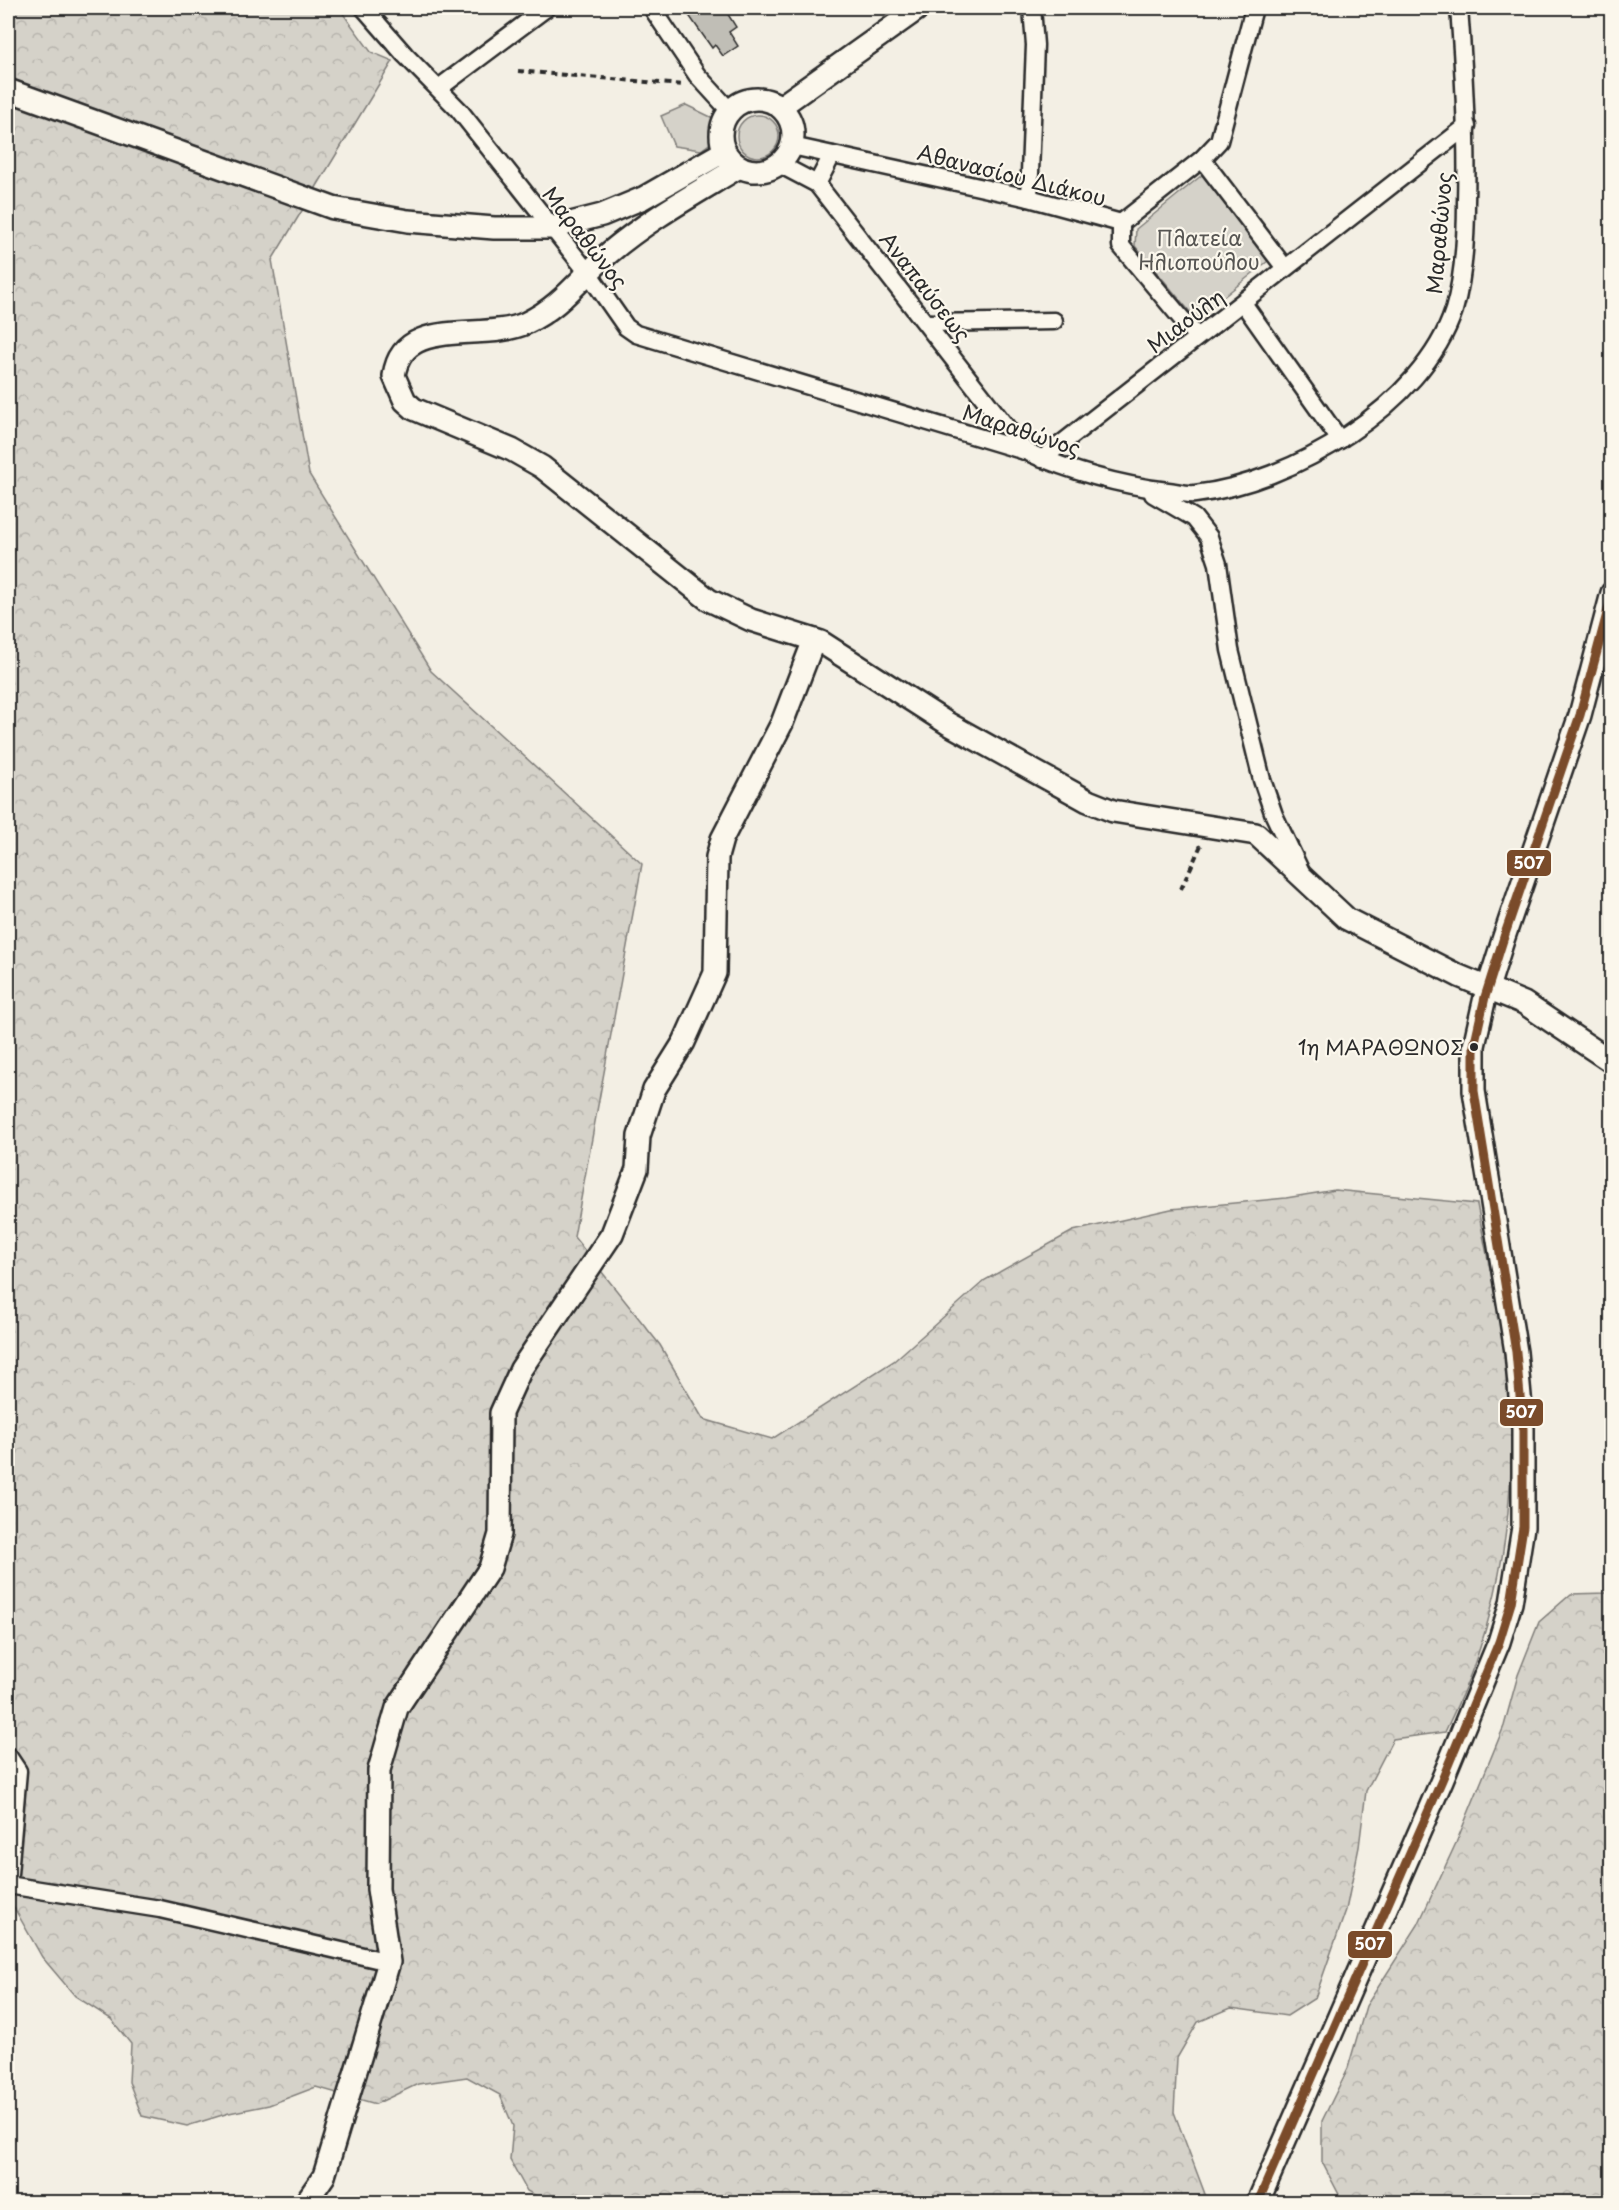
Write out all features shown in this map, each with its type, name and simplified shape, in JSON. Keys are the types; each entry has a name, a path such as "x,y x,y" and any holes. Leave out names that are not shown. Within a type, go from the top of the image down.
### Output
{"street":[{"name":"Μαραθώνος","path":"364,8 405,55 459,110 589,274 627,327 636,334 1141,488 1194,494 1249,482 1293,465 1340,440 1398,395 1437,347 1454,310 1462,268 1466,223 1467,126 1459,8"},
{"path":"439,88 546,8"},
{"path":"652,8 708,87 730,111"},
{"path":"780,107 919,8"},
{"path":"1029,198 1035,56 1032,8"},
{"name":"Αθανασίου Διάκου","path":"792,146 1029,198 1121,223 1202,159 1219,141 1254,8"},
{"path":"8,90 333,208 408,221 494,228 551,228 602,215 643,198 724,151"},
{"path":"754,99 772,102 780,107 792,125 792,146 779,164 760,171 739,166 724,151 721,135 722,126 730,111 745,100 754,99"},
{"name":"Μιαούλη","path":"1042,459 1467,126"},
{"path":"817,183 832,155"},
{"path":"1202,159 1285,268"},
{"name":"Αναπαύσεως","path":"779,164 817,183 927,322 1024,451"},
{"path":"739,166 664,213 609,254 556,306 519,326 483,332 439,335 411,343 401,352 394,376 405,401 414,409 512,450 542,467 709,600 751,620 814,640 947,723 1088,801 1113,811 1256,834 1347,919 1459,976 1524,1002 1611,1062"},
{"path":"1121,223 1121,246 1197,338"},
{"path":"1243,303 1340,440"},
{"path":"927,322 1054,321"},
{"path":"1141,488 1169,502 1194,519 1209,537 1218,564 1230,650 1262,780 1274,816 1306,882"},
{"path":"1258,2202 1499,1642 1520,1562 1525,1468 1521,1392 1474,1091 1474,1046 1488,986 1580,715 1611,593"},
{"path":"306,2202 324,2176 389,1962 378,1889 379,1770 397,1708 490,1569 500,1534 501,1413 521,1369 612,1234 637,1169 639,1136 654,1090 684,1042 715,972 717,857 722,839 782,723 814,640"},
{"path":"8,1756 18,1771 8,1885 160,1909 389,1962"}],"path":[{"path":"518,71 708,87"},
{"path":"1181,889 1209,827"}],"green space":[{"path":"8,8 339,8 371,52 393,61 272,260 309,474 431,671 642,864 574,1237 660,1345 703,1419 772,1439 894,1361 985,1280 1073,1231 1171,1209 1286,1198 1335,1190 1477,1204 1506,1356 1511,1434 1511,1473 1503,1551 1486,1628 1471,1674 1445,1732 1393,1739 1366,1791 1359,1847 1346,1910 1315,1998 1287,2016 1231,2008 1198,2022 1177,2058 1174,2112 1208,2202 547,2202 527,2191 510,2160 513,2126 500,2095 467,2077 418,2084 376,2104 316,2087 269,2105 229,2113 187,2126 142,2116 129,2082 131,2044 111,2019 75,1996 42,1957 12,1904 8,1904"},
{"path":"686,105 715,119 712,142 701,150 674,146 661,116"},
{"path":"8,112 13,112 11,203 8,203"},
{"path":"758,115 766,116 773,121 778,128 778,144 773,151 766,156 758,157 750,156 743,151 738,144 737,136 738,128 743,121 750,116"},
{"name":"Πλατεία Ηλιοπούλου","path":"1202,175 1268,261 1196,319 1135,246 1136,229"},
{"path":"1611,1578 1611,2202 1343,2202 1322,2162 1322,2121 1348,2068 1366,2006 1418,1925 1456,1843 1504,1726 1518,1675 1539,1622 1571,1594 1606,1593"}],"building":[{"path":"698,8 724,8 736,27 729,32 738,46 723,56 715,45 712,48 688,14"}],"transit line":[{"name":"507","path":"1258,2202 1442,1780 1499,1642 1511,1603 1523,1527 1523,1429 1516,1352 1474,1091 1474,1046 1485,997 1504,937 1580,715 1612,595"}],"place":[{"name":"1η ΜΑΡΑΘΩΝΟΣ","path":"1474,1047"}]}
